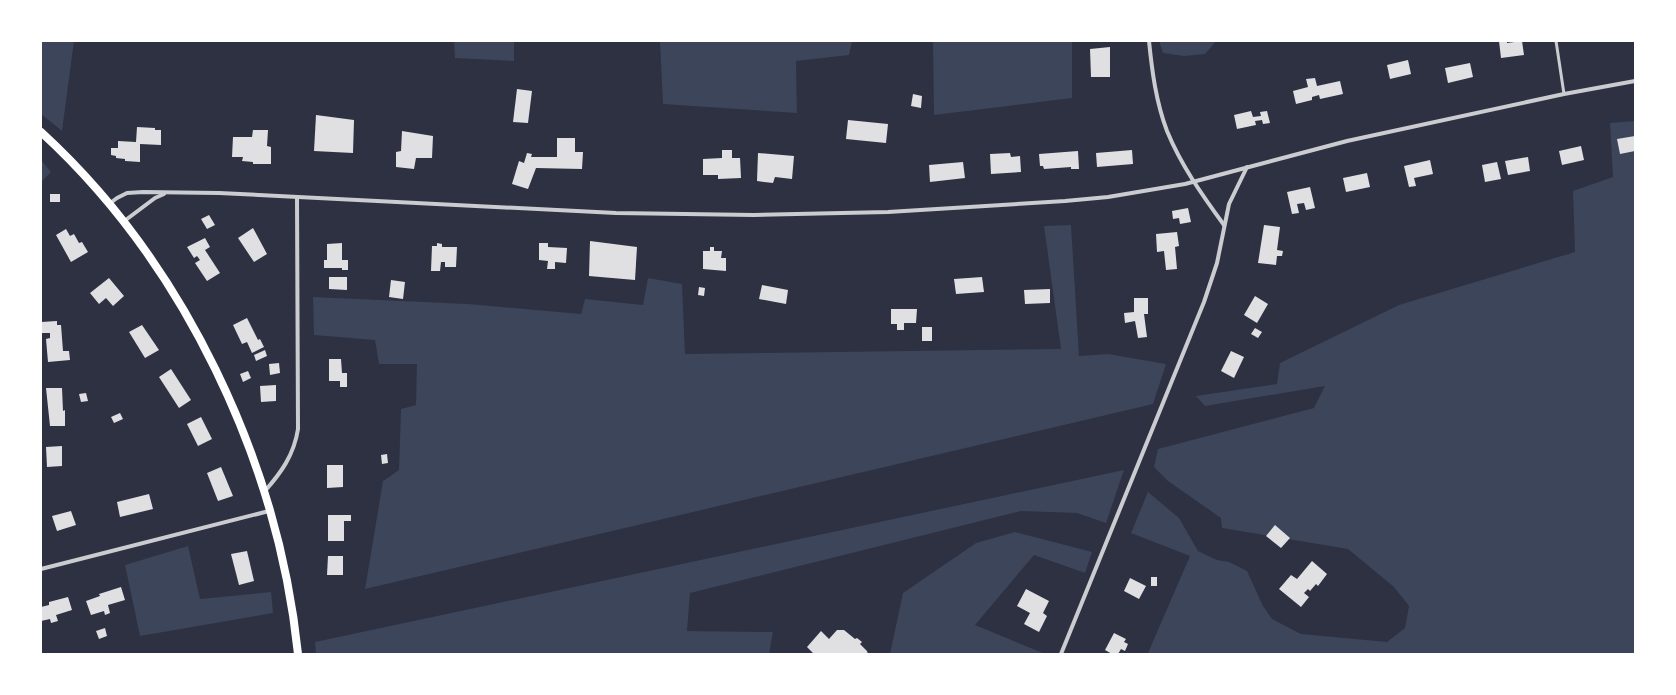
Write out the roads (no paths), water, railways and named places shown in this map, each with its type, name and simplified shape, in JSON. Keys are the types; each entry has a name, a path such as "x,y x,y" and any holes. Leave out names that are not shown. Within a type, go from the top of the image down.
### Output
{"main road":[{"path":"41,132 69,159 123,222 173,294 208,356 238,418 264,492 288,588 298,654"}],"street":[{"path":"1149,41 1152,70 1160,111 1167,130 1193,182 1224,225"},
{"path":"109,204 127,193 219,193 616,213 798,214 911,211 1065,202 1121,195 1193,182 1348,142 1564,94 1635,81"},
{"path":"1061,654 1204,302 1217,263 1224,225 1233,195 1247,167"},
{"path":"123,222 154,198 168,193"},
{"path":"264,492 278,476 291,456 296,443 298,429 297,198"},
{"path":"41,569 269,511"}],"lane":[{"path":"1556,41 1564,94"}]}
